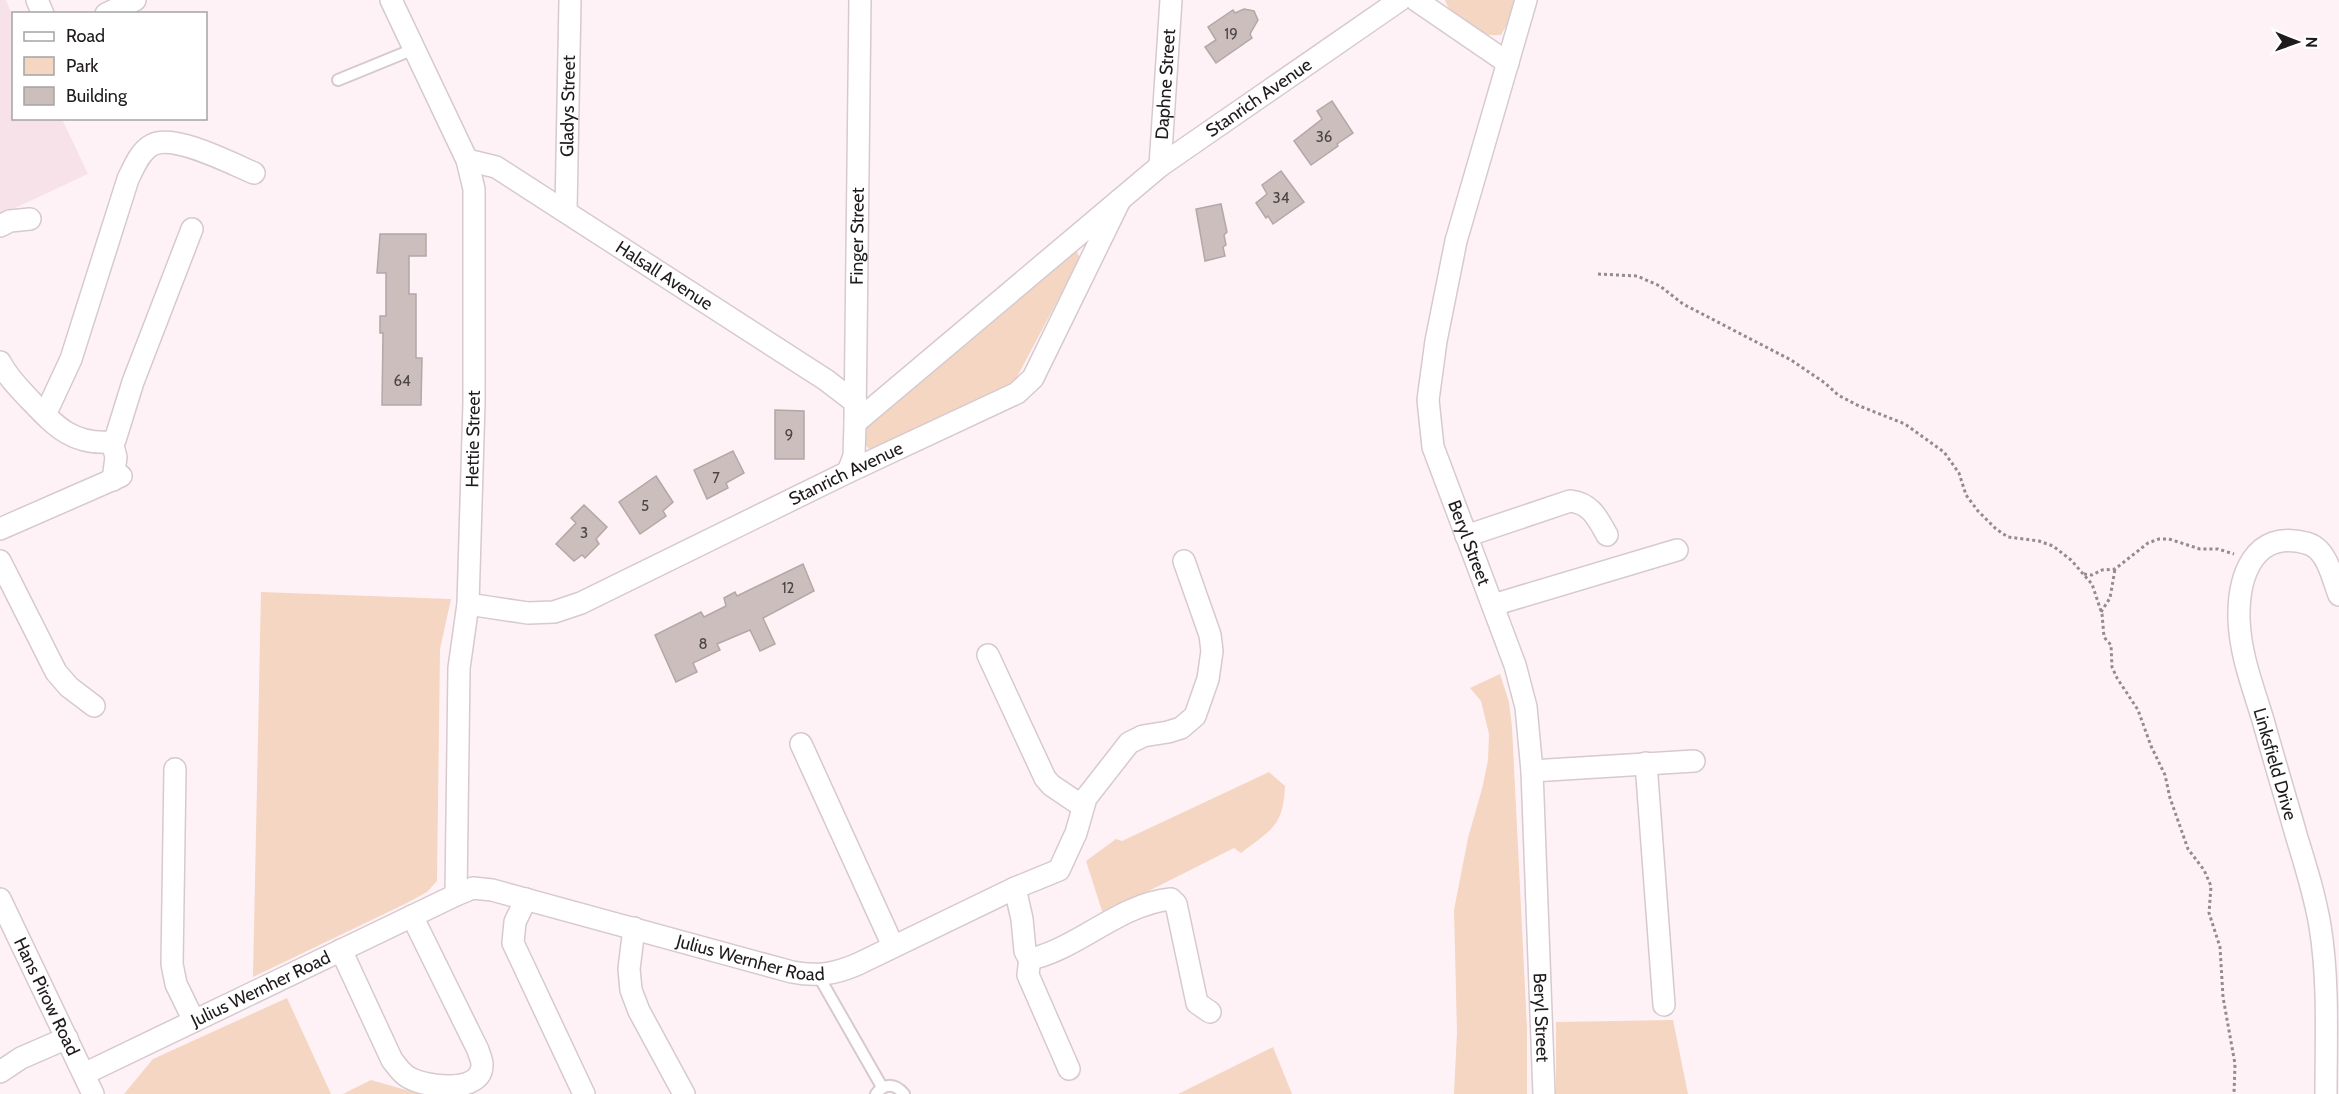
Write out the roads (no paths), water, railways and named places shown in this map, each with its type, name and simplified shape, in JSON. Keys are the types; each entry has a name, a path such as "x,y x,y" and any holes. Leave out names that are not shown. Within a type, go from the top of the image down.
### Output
{"street":[{"path":"110,12 135,0"},
{"name":"Hettie Street","path":"391,0 467,160 474,189 474,402 468,604 459,668 456,895"},
{"name":"Gladys Street","path":"566,211 570,0"},
{"name":"Finger Street","path":"848,472 854,456 860,0"},
{"name":"Daphne Street","path":"1160,166 1171,0"},
{"name":"Stanrich Avenue","path":"855,413 1160,166 1400,0"},
{"path":"1416,0 1508,63"},
{"name":"Beryl Street","path":"1526,0 1456,241 1430,374 1428,400 1433,447 1523,690 1532,771 1544,1094"},
{"path":"45,415 71,358 128,178 142,153 153,144 177,142 254,173"},
{"name":"Halsall Avenue","path":"467,160 496,167 826,380 855,413"},
{"name":"Stanrich Avenue","path":"468,604 528,613 554,612 570,607 1017,393 1028,385 1120,200"},
{"path":"0,226 10,221 30,219"},
{"path":"112,442 115,440 133,382 192,229"},
{"path":"0,362 13,383 51,423 69,436 83,440 112,442"},
{"path":"0,529 117,478 112,442"},
{"path":"1466,536 1570,501 1579,501 1588,507 1595,514 1607,536"},
{"name":"Linksfield Drive","path":"2326,1094 2324,966 2320,926 2247,669 2239,620 2244,579 2250,562 2260,550 2269,544 2295,541 2309,543 2318,549 2330,570 2339,595"},
{"path":"1493,606 1677,550"},
{"path":"0,561 56,672 69,687 94,706"},
{"name":"Julius Wernher Road","path":"84,1074 456,895 480,888 792,972 818,975 837,973 1015,888 1059,870 1076,833 1088,793 1129,743 1143,736 1181,728 1195,716 1208,679 1212,659 1211,643 1184,561"},
{"path":"988,655 1045,778 1051,785 1083,806"},
{"path":"801,744 894,946"},
{"path":"1532,771 1694,761"},
{"path":"1646,763 1664,1005"},
{"path":"175,769 172,964 176,984 194,1021"},
{"path":"1015,888 1022,919 1025,951 1030,957 1028,975 1069,1069"},
{"name":"Hans Pirow Road","path":"0,899 93,1094"},
{"path":"526,899 515,922 513,943 584,1094"},
{"path":"1030,957 1039,957 1141,908 1171,899 1176,904 1197,1004 1210,1012"},
{"path":"340,950 392,1060 401,1072 410,1078 434,1086 453,1088 471,1084 477,1081 480,1074 482,1064 478,1050 412,916"},
{"path":"634,928 629,969 631,990 639,1011 684,1094"},
{"path":"0,1072 21,1058 67,1038"}],"lane":[{"path":"339,80 414,49"},
{"path":"818,975 879,1090 894,1086 904,1094"}]}
